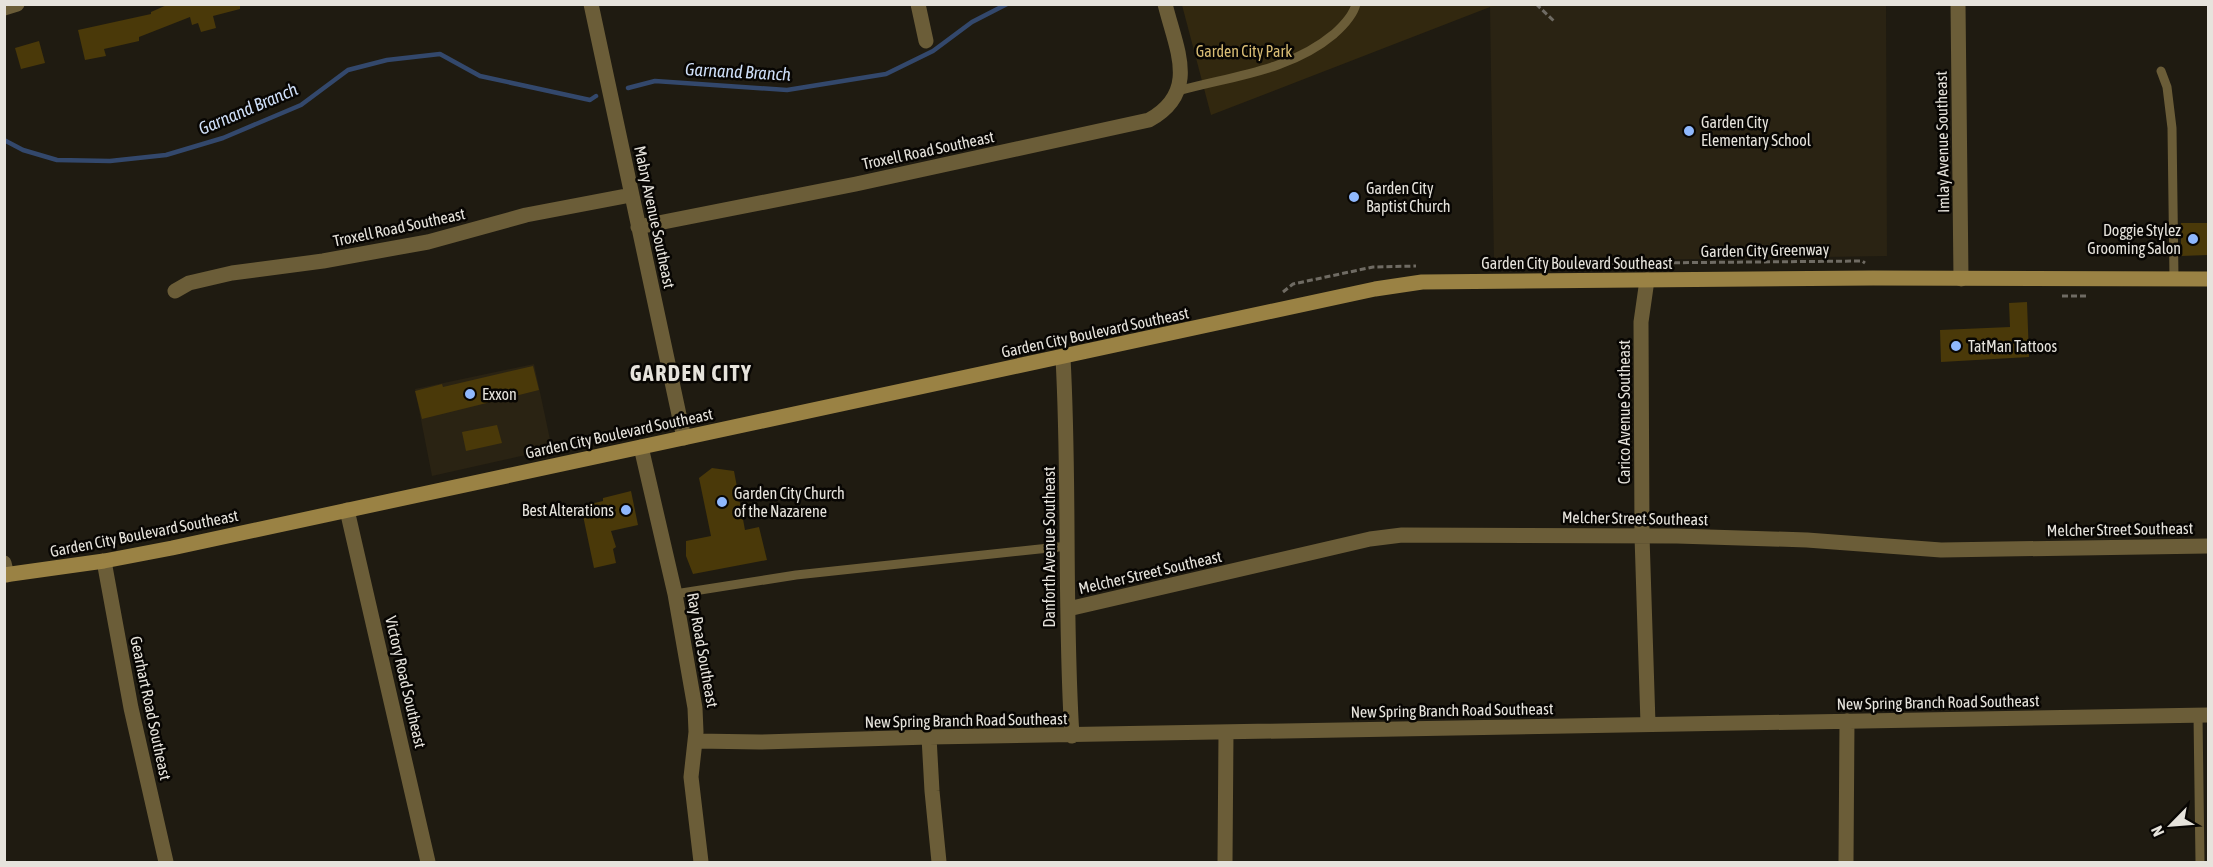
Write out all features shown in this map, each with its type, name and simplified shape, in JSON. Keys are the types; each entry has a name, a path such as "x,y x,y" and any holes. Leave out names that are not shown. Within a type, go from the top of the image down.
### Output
{"street":[{"path":"4,8 17,4"},
{"name":"Mabry Avenue Southeast","path":"591,4 684,438"},
{"path":"918,4 926,41"},
{"path":"1165,4 1181,78 1178,91"},
{"name":"Imlay Avenue Southeast","path":"1958,4 1961,279"},
{"name":"Troxell Road Southeast","path":"638,227 856,184 1149,120 1172,104 1178,91"},
{"name":"Troxell Road Southeast","path":"175,291 189,283 232,273 323,261 428,242 526,214 631,195"},
{"name":"Garden City Boulevard Southeast","path":"5,571 104,561 172,548 1375,289 1422,282 2208,279"},
{"name":"Carico Avenue Southeast","path":"1647,280 1641,322 1642,536 1648,724"},
{"name":"Danforth Avenue Southeast","path":"1063,358 1072,736"},
{"name":"Ray Road Southeast","path":"641,447 675,594 695,708 696,741 691,777 701,862"},
{"name":"Victory Road Southeast","path":"347,510 428,862"},
{"name":"Melcher Street Southeast","path":"1068,609 1370,539 1402,535 1642,536 1807,540 1941,550 2208,546"},
{"name":"Gearhart Road Southeast","path":"104,561 131,708 166,862"},
{"name":"New Spring Branch Road Southeast","path":"696,741 760,742 929,737 2203,715"},
{"path":"1846,721 1846,862"},
{"path":"1225,862 1226,733"},
{"path":"929,737 939,862"}],"lane":[{"path":"1178,91 1286,63 1318,48 1341,27 1357,7"},
{"path":"2161,71 2167,87 2172,128 2174,278"},
{"path":"675,594 796,575 1068,546"},
{"path":"2200,862 2203,715"}],"path":[{"path":"1536,4 1555,22"},
{"name":"Garden City Greenway","path":"1601,263 1857,261"},
{"path":"1275,299 1293,284 1373,267 1406,266"}],"shaded area":[{"name":"Garden City Elementary School","path":"1509,4 1886,5 1887,256 1494,262 1490,7"},
{"path":"534,364 552,449 432,476 415,389"}],"green space":[{"name":"Garden City Park","path":"1182,5 1509,5 1490,7 1211,115"}],"building":[{"path":"169,4 240,4 240,9 213,16 216,28 201,32 198,23 192,25 190,17 139,37 139,41 104,49 106,56 85,60 78,30 151,14"},
{"path":"39,41 45,63 21,69 15,48"},
{"name":"Doggie Stylez Grooming Salon","path":"2181,223 2208,223 2208,255 2181,256"},
{"path":"2027,302 2029,357 1941,362 1940,330 2010,327 2009,303"},
{"path":"533,366 539,390 422,419 415,391 442,384 443,387"},
{"path":"497,425 502,443 466,451 462,432"},
{"name":"Garden City Church of the Nazarene","path":"712,468 734,471 745,530 759,527 767,560 693,574 686,556 686,541 711,536 699,478"},
{"path":"631,491 638,525 611,531 616,547 613,549 616,563 594,568 581,506"}],"waterway":[{"name":"Garnand Branch","path":"628,88 655,81 787,90 886,74 933,51 972,22 1007,4"},
{"name":"Garnand Branch","path":"4,140 23,150 57,160 110,161 166,155 223,138 301,105 348,70 387,60 440,54 480,76 590,100 596,96"}],"place":[{"name":"Garden City Elementary School","path":"1689,131"},
{"name":"Garden City Baptist Church","path":"1354,197"},
{"name":"Doggie Stylez Grooming Salon","path":"2193,239"},
{"name":"TatMan Tattoos","path":"1956,346"},
{"name":"Exxon","path":"470,394"},
{"name":"Garden City Church of the Nazarene","path":"722,502"},
{"name":"Best Alterations","path":"626,510"}],"district":[{"name":"GARDEN CITY","path":"691,373"}]}
